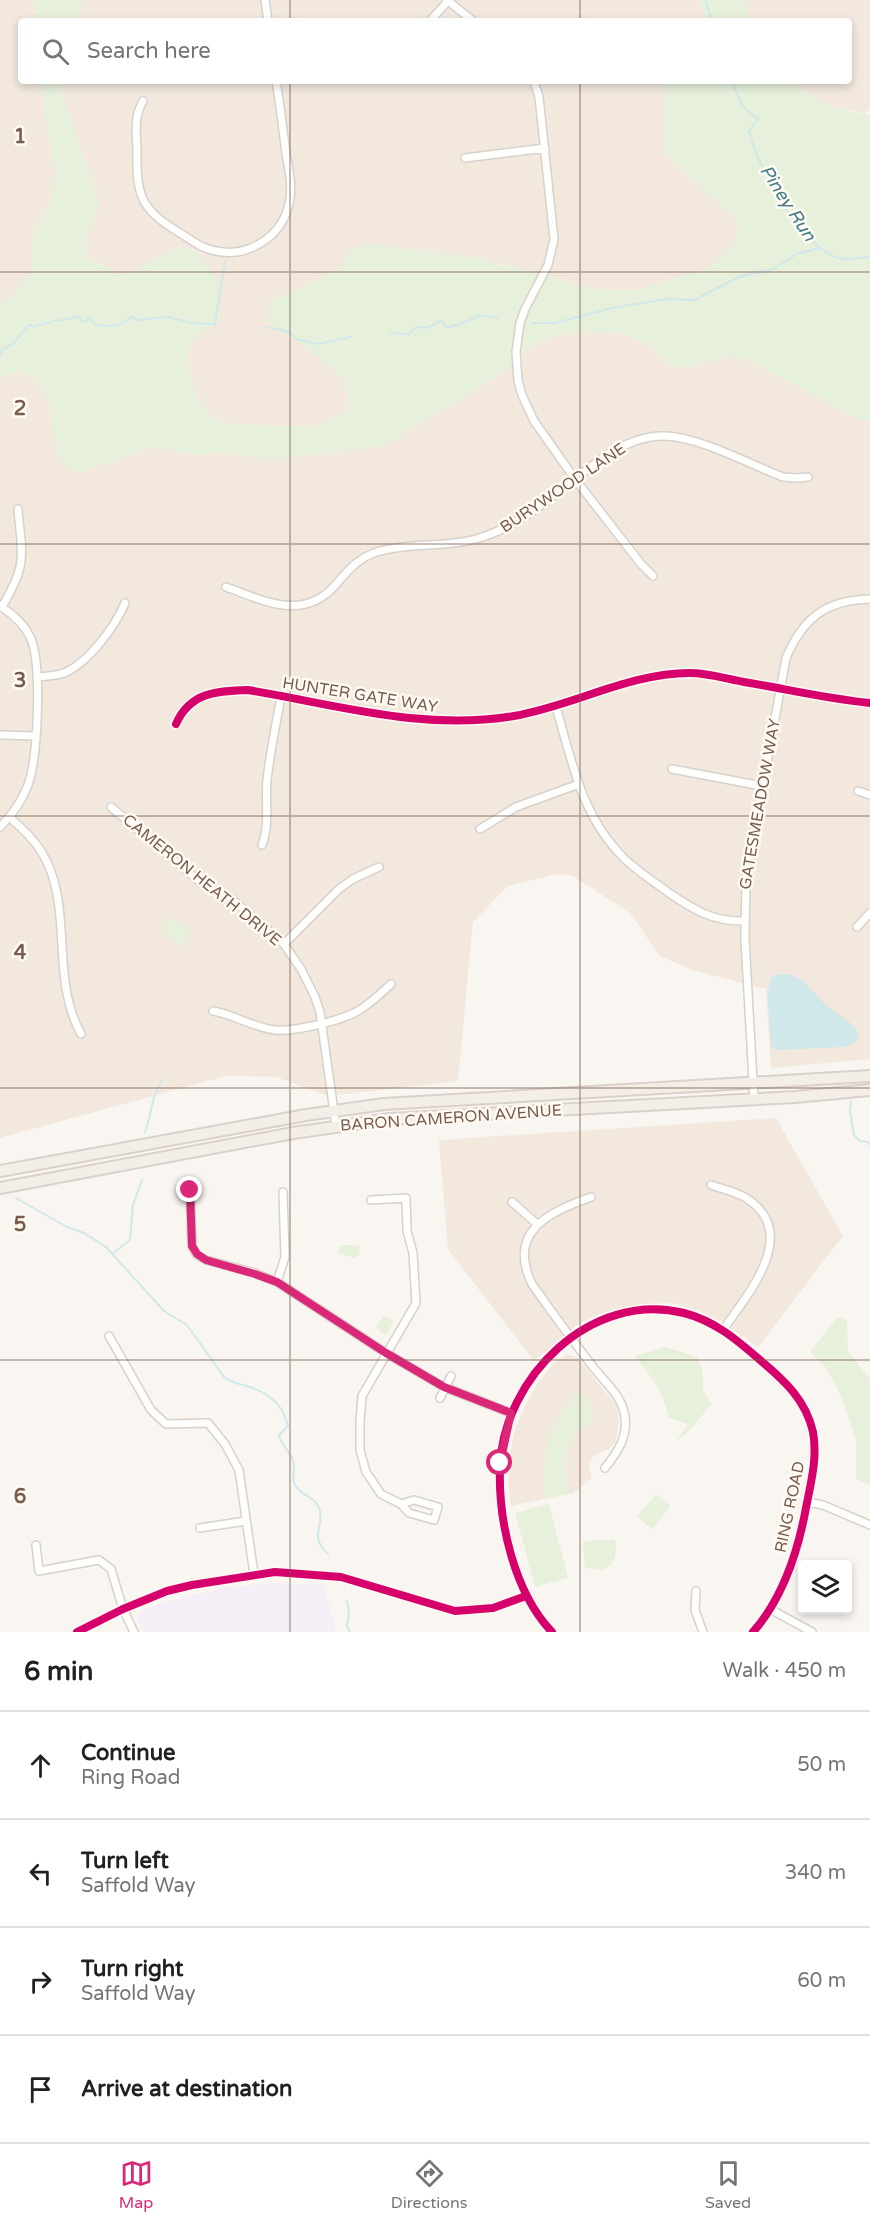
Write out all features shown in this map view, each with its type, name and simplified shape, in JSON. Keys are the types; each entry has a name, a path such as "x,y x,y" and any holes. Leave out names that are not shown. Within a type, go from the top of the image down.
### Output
{"main road":[{"name":"BARON CAMERON AVENUE","path":"0,1171 334,1110 424,1101 870,1076"},
{"name":"BARON CAMERON AVENUE","path":"0,1188 336,1126 428,1116 754,1099 870,1090"}],"street":[{"path":"265,0 268,18"},
{"path":"433,18 448,1 470,18"},
{"path":"143,100 136,116 136,124 139,185 145,202 158,218 198,245 217,252 239,252 270,237 282,223 289,203 290,181 276,84"},
{"path":"535,84 539,97 554,239 548,265 525,309 520,324 516,366 520,388 528,409 575,479 641,564 653,576"},
{"path":"465,158 545,148"},
{"name":"BURYWOOD LANE","path":"225,587 279,606 310,602 328,592 354,564 369,554 404,547 462,542 494,533 516,521 609,453 626,444 650,437 663,436 687,440 783,477 808,477"},
{"path":"0,827 9,817 27,786 33,765 35,736 36,659 30,638 18,621 1,607 16,581 20,567 18,509"},
{"name":"GATESMEADOW WAY","path":"754,1099 745,921 746,878 786,657 806,623 824,609 840,602 870,598"},
{"path":"37,677 60,675 77,666 93,650 114,622 124,603"},
{"name":"HUNTER GATE WAY","path":"176,724 182,711 193,701 227,690 248,690 425,721 488,719 556,706 662,675 692,673 870,703"},
{"path":"262,845 266,835 266,800 270,759 281,696"},
{"path":"556,706 586,803 600,830 620,854 635,868 700,913 722,920 745,921"},
{"path":"0,735 35,736"},
{"path":"672,769 762,786"},
{"path":"480,829 516,807 579,784"},
{"path":"858,791 870,795"},
{"name":"CAMERON HEATH DRIVE","path":"111,807 200,882 227,896 284,944 301,969 315,997 323,1022 336,1126"},
{"path":"9,817 33,840 44,857 52,877 58,906 62,966 68,1002 81,1034"},
{"path":"284,944 339,889 353,879 379,867"},
{"path":"857,927 870,913"},
{"path":"213,1011 231,1015 262,1028 298,1029 353,1014 372,1002 391,984"},
{"path":"711,1185 736,1194 752,1203 764,1218 771,1246 766,1264 723,1330"},
{"path":"190,1190 192,1246 197,1254 206,1260 277,1282 386,1353 444,1387 511,1413"},
{"path":"277,1282 285,1257 283,1192"},
{"path":"591,1197 551,1213 537,1224 525,1248 526,1267 532,1284 598,1374 615,1392 623,1408 624,1437 617,1452 605,1467"},
{"path":"371,1200 406,1198 407,1231 413,1253 416,1303 362,1396 360,1450 366,1472 381,1494 401,1504 408,1513 434,1520 438,1507 414,1500 401,1504"},
{"path":"512,1202 537,1224"},
{"name":"RING ROAD","path":"552,1632 526,1596 512,1558 501,1497 501,1454 511,1413 524,1388 539,1368 552,1353 571,1338 611,1316 653,1309 690,1315 723,1330 778,1375 803,1404 808,1417 814,1443 814,1467 801,1537 794,1558 770,1609 753,1632"},
{"path":"108,1336 151,1410 166,1424 208,1423 225,1444 238,1470 254,1574"},
{"path":"440,1398 451,1376"},
{"path":"807,1502 823,1505 870,1525"},
{"path":"200,1528 246,1521"},
{"path":"36,1545 39,1571 99,1560 111,1569 123,1609 134,1632"},
{"path":"77,1632 123,1609 179,1588 254,1574 293,1572 341,1576 455,1611 493,1608 526,1596"},
{"path":"696,1591 695,1610 704,1632"},
{"path":"770,1609 813,1632"}],"shaded area":[{"path":"0,0 34,0 36,18 18,18 18,84 41,84 46,125 56,171 51,202 34,229 30,276 0,305"},
{"path":"83,0 698,0 705,12 704,18 76,18"},
{"path":"744,0 870,0 870,110 865,113 827,106 794,84 852,84 852,18 750,18"},
{"path":"63,84 664,84 663,152 738,222 737,241 709,268 633,291 594,289 480,258 367,244 349,250 341,268 269,302 321,359 345,381 350,411 310,427 227,424 210,416 197,400 187,362 190,344 220,318 175,248 125,275 90,260 84,241 100,205 62,94"},
{"path":"617,332 646,343 668,364 684,368 730,356 745,359 857,418 870,422 870,1059 771,1068 766,989 692,970 660,956 630,913 573,876 557,874 508,886 473,922 458,1081 328,1096 276,1077 226,1076 0,1138 0,377 19,372 34,378 51,404 56,455 80,473 155,446 195,455 228,452 261,459 278,459 383,446 492,380 538,342 568,333"},
{"path":"776,1118 843,1236 758,1347 704,1313 674,1303 642,1304 601,1313 577,1325 534,1361 448,1249 439,1140"},
{"path":"567,1354 578,1358 617,1406 619,1420 616,1442 609,1449 592,1458 589,1467 592,1478 569,1494 564,1465 572,1436 593,1420 587,1395 544,1467 545,1499 510,1506 508,1461 515,1429 537,1384 554,1363"},
{"path":"270,1583 324,1585 336,1632 143,1632 138,1619 143,1609 169,1601 223,1588"}],"green space":[{"path":"34,0 83,0 76,18 36,18"},
{"path":"698,0 744,0 750,18 704,18 705,12"},
{"path":"41,84 63,84 62,94 100,205 84,241 90,260 125,275 175,248 194,249 219,280 221,318 190,344 187,362 197,400 210,416 227,424 310,427 350,411 345,381 321,359 268,322 269,302 341,268 348,250 367,244 480,258 594,289 633,291 709,268 736,241 738,222 663,152 664,84 794,84 827,106 870,115 870,422 857,418 745,359 730,356 684,368 668,364 646,343 617,332 568,333 538,342 492,380 383,446 278,459 261,459 228,452 195,455 155,446 80,473 66,468 56,455 51,404 34,378 19,372 0,377 0,305 30,276 34,229 51,202 56,171 46,125"},
{"path":"171,916 192,934 181,947 160,930"},
{"path":"342,1245 359,1245 360,1254 354,1258 338,1253"},
{"path":"384,1315 394,1321 386,1335 376,1328"},
{"path":"837,1317 847,1320 848,1351 870,1379 870,1485 856,1479 856,1441 843,1400 827,1369 810,1352"},
{"path":"666,1347 697,1357 703,1373 703,1390 712,1404 687,1433 676,1441 688,1424 669,1418 664,1400 656,1385 634,1356"},
{"path":"576,1393 588,1395 593,1420 572,1436 564,1465 569,1494 545,1499 548,1443 558,1419"},
{"path":"656,1494 671,1506 652,1529 637,1517"},
{"path":"549,1504 568,1578 535,1587 515,1513"},
{"path":"615,1540 615,1555 610,1565 600,1569 585,1567 583,1541"}],"water":[{"path":"789,974 802,980 824,1003 855,1027 859,1036 856,1042 844,1047 776,1050 771,1046 768,990 772,977"}],"waterway":[{"name":"Piney Run","path":"705,0 711,18"},
{"name":"Piney Run","path":"733,84 742,106 758,119 749,131 761,165 796,222 809,238 838,258 870,257"},
{"path":"532,323 555,323 612,308 668,299 694,300 739,277 773,269 797,254 819,248"},
{"path":"0,355 3,349 15,343 29,325 34,327 77,317 80,317 82,322 91,318 95,325 108,326 121,324 131,317 137,320 168,317 191,323 215,324 225,262"},
{"path":"391,333 409,334 416,327 427,328 442,320 447,328 478,315 498,318"},
{"path":"266,327 292,334 296,339 318,344 351,337"},
{"path":"145,1132 154,1098 163,1079"},
{"path":"851,1101 850,1111 854,1135 860,1141 868,1142 870,1145"},
{"path":"112,1254 130,1240 133,1205 142,1180"},
{"path":"16,1198 106,1247 164,1311 187,1325 224,1377 264,1393 279,1406 288,1425 279,1436 293,1461 294,1482 300,1491 314,1500 320,1511 318,1537 322,1548 328,1554"},
{"path":"347,1601 349,1613 347,1626 350,1632"}],"cycle path":[{"path":"176,724 182,713 197,699 226,691 248,690 347,709 413,718 480,720 536,711 645,678 690,673 870,703"},
{"path":"552,1632 528,1597 511,1555 500,1488 500,1467 505,1434 517,1402 535,1373 558,1348 586,1328 616,1315 650,1309 695,1316 734,1338 785,1383 799,1400 810,1421 814,1442 814,1462 798,1544 780,1591 753,1632"},
{"path":"77,1632 123,1609 167,1591 275,1572 341,1577 455,1611 493,1608 526,1596"}],"route":[{"path":"190,1190 192,1246 197,1254 206,1260 277,1282 386,1353 444,1387 511,1413 500,1463"}]}
